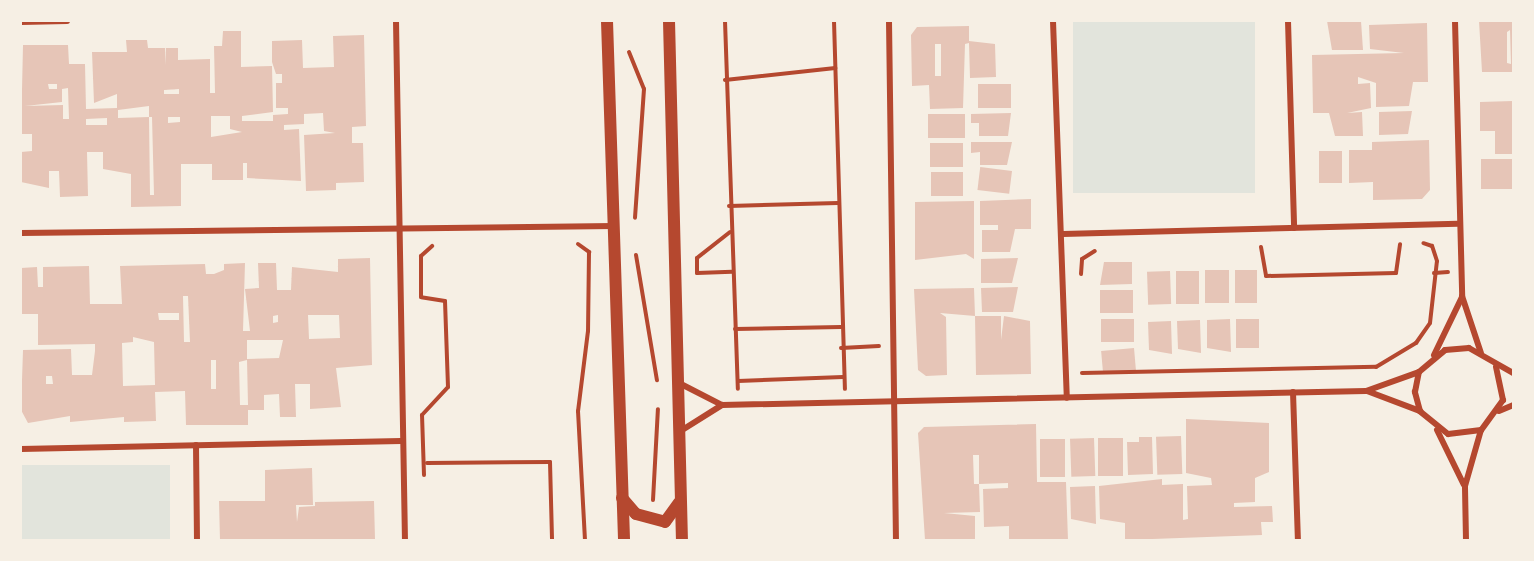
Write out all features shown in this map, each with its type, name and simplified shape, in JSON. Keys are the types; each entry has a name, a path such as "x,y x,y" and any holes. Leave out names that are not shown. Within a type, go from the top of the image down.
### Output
{"main road":[{"path":"607,21 624,540"},
{"path":"669,21 682,540"},
{"path":"622,498 648,519 671,520 681,494"}],"street":[{"path":"21,22 67,21"},
{"path":"396,21 401,230 401,441 405,540"},
{"path":"890,21 896,540"},
{"path":"1053,21 1063,234 1067,398"},
{"path":"1288,21 1294,228"},
{"path":"1455,21 1458,224 1462,296 1481,353 1496,367 1513,373"},
{"path":"1063,234 1458,224"},
{"path":"21,233 614,226"},
{"path":"678,383 722,405 1366,391 1419,372 1434,355 1462,296"},
{"path":"1434,355 1457,347 1481,353"},
{"path":"1496,367 1504,388 1499,411"},
{"path":"1419,372 1415,392 1420,411 1437,430 1465,486"},
{"path":"1366,391 1420,411"},
{"path":"1293,392 1298,540"},
{"path":"679,432 722,405"},
{"path":"1466,540 1465,486 1481,430 1499,411 1513,405"},
{"path":"1437,430 1459,436 1481,430"},
{"path":"21,449 401,441"},
{"path":"196,445 197,540"}],"path":[{"path":"724,21 729,206 739,405"},
{"path":"834,21 841,348 847,402"},
{"path":"629,44 644,89 634,226"},
{"path":"725,80 835,68"},
{"path":"729,206 837,203"},
{"path":"730,231 697,258 698,273 732,272"},
{"path":"1066,372 1376,367 1416,343 1430,323 1438,290 1436,252 1415,243"},
{"path":"567,244 588,252 588,331 578,411 585,540"},
{"path":"1254,247 1265,247 1266,276 1396,273 1396,244 1406,244"},
{"path":"424,475 427,463 422,415 448,387 446,301 421,297 421,256 429,246 441,246"},
{"path":"634,249 658,394"},
{"path":"1081,285 1082,259 1105,249"},
{"path":"735,329 841,327"},
{"path":"841,348 892,346"},
{"path":"1083,362 1083,373"},
{"path":"738,381 843,377"},
{"path":"648,519 658,405"},
{"path":"427,463 550,462 552,540"}],"shaded area":[{"path":"1073,21 1255,21 1255,193 1073,193"},
{"path":"21,465 170,465 170,540 21,540"}],"building":[{"path":"1327,21 1361,21 1363,50 1332,50"},
{"path":"1479,21 1513,21 1513,72 1482,72","holes":["1510,30 1511,64 1507,63 1507,32"]},
{"path":"1427,23 1428,82 1413,82 1409,106 1376,107 1376,83 1358,77 1358,84 1370,83 1371,108 1347,113 1362,112 1363,136 1335,136 1329,113 1313,113 1312,55 1404,53 1370,49 1369,25"},
{"path":"969,26 969,41 995,44 996,77 970,78 969,43 965,44 963,108 930,109 929,85 912,86 911,35 917,27","holes":["935,44 941,44 941,76 935,76"]},
{"path":"223,31 241,31 241,67 272,66 273,112 242,116 242,121 273,121 273,115 288,114 288,108 276,108 276,83 282,83 282,74 276,74 272,62 272,41 302,40 303,68 334,67 333,36 364,35 366,126 352,127 352,143 363,143 364,182 336,183 336,190 306,191 304,135 335,133 324,131 323,113 304,114 304,124 284,125 284,130 299,129 301,181 247,178 247,163 243,163 243,180 212,180 212,164 181,164 181,206 131,207 131,174 103,169 103,152 87,152 88,196 60,197 59,171 49,171 49,188 21,182 21,152 32,151 32,134 21,134 23,45 68,45 69,64 85,64 86,109 117,108 117,94 94,103 92,52 127,52 126,40 147,40 148,48 165,48 165,65 166,48 178,48 178,60 210,59 210,93 215,93 214,46 222,46","holes":["48,84 57,84 57,89 49,89","68,88 69,119 63,119 63,105 25,106 62,102 62,89","179,89 179,94 164,94 164,90","149,106 149,117 118,118 118,110","211,116 230,116 230,129 242,132 211,137","149,117 152,117 154,195 150,195","168,117 180,117 180,122 168,123","107,118 107,125 86,125 86,119"]},
{"path":"978,84 1011,84 1011,108 978,108"},
{"path":"1513,101 1513,154 1495,154 1495,131 1480,131 1480,102"},
{"path":"1412,111 1408,134 1379,135 1379,112"},
{"path":"1011,113 1008,136 979,136 979,123 971,123 971,114"},
{"path":"928,114 965,114 965,138 928,138"},
{"path":"1429,140 1430,190 1422,199 1373,200 1373,182 1349,183 1349,150 1372,150 1372,142"},
{"path":"971,142 1012,142 1007,165 980,165 980,152 971,153"},
{"path":"930,143 963,143 963,167 930,167"},
{"path":"1319,151 1342,151 1342,183 1319,183"},
{"path":"1481,159 1513,159 1513,189 1481,189"},
{"path":"980,167 1012,171 1009,194 977,190"},
{"path":"931,172 963,172 963,196 931,196"},
{"path":"1031,199 1031,229 1015,229 1010,252 982,252 982,230 998,230 998,225 980,225 980,201"},
{"path":"974,201 974,259 966,254 915,260 915,202"},
{"path":"370,258 372,365 336,368 341,407 310,409 310,384 295,384 296,417 280,417 279,394 264,395 264,410 248,410 248,425 186,425 185,391 155,392 156,421 124,422 124,417 70,422 70,416 28,423 21,410 23,350 71,349 72,375 92,375 95,344 38,345 38,314 21,314 21,268 37,267 38,287 43,287 43,267 89,266 90,304 122,304 120,266 205,264 206,274 214,274 224,270 224,264 245,263 243,331 250,331 245,289 259,288 258,263 276,263 277,290 291,290 292,267 338,272 338,259","holes":["183,296 188,296 190,342 184,342","158,313 179,313 179,320 159,320","278,315 278,322 273,323 273,316","308,315 339,315 340,338 309,339","133,337 154,342 155,385 123,386 122,343 133,342","247,340 283,340 279,358 247,359","211,360 216,360 216,389 211,389","247,360 248,405 240,405 239,362","46,376 52,376 53,384 46,384"]},
{"path":"1018,258 1012,283 981,283 981,259"},
{"path":"1104,262 1132,262 1132,284 1100,285"},
{"path":"1205,270 1229,270 1229,303 1205,303"},
{"path":"1235,270 1257,270 1257,303 1235,303"},
{"path":"1170,271 1171,304 1148,305 1147,272"},
{"path":"1176,271 1199,271 1199,304 1176,304"},
{"path":"1018,287 1013,312 982,312 981,288"},
{"path":"974,288 975,316 940,313 946,317 947,375 926,376 918,370 914,289"},
{"path":"1100,290 1133,290 1133,313 1100,313"},
{"path":"975,316 1001,316 1001,340 1004,316 1030,321 1031,374 976,375"},
{"path":"1101,319 1134,319 1134,342 1101,342"},
{"path":"1230,319 1231,352 1207,348 1207,320"},
{"path":"1236,319 1259,319 1259,348 1236,348"},
{"path":"1200,320 1201,353 1178,349 1177,321"},
{"path":"1171,321 1172,354 1149,350 1148,322"},
{"path":"1134,348 1136,371 1103,374 1101,351"},
{"path":"1186,419 1269,423 1269,472 1255,478 1255,502 1234,503 1234,507 1272,506 1273,522 1261,522 1262,535 1125,540 1125,523 1100,519 1099,486 1162,479 1162,485 1183,484 1183,520 1188,519 1187,486 1212,485 1211,478 1186,473"},
{"path":"1036,424 1037,482 1066,482 1068,540 1009,540 1009,526 984,527 983,489 1008,488 1008,483 979,484 980,512 944,513 975,516 975,540 925,540 918,433 924,427","holes":["973,455 979,455 979,484 974,484"]},
{"path":"1181,436 1182,474 1157,475 1156,437"},
{"path":"1139,437 1152,437 1153,474 1128,475 1127,442 1139,442"},
{"path":"1094,438 1095,476 1071,477 1070,439"},
{"path":"1098,438 1123,438 1123,476 1098,476"},
{"path":"1040,439 1065,439 1065,477 1040,477"},
{"path":"312,468 313,505 296,505 297,522 299,507 315,506 315,502 374,501 375,539 220,540 219,501 265,501 265,470"},
{"path":"1095,486 1096,524 1071,519 1070,487"}]}
